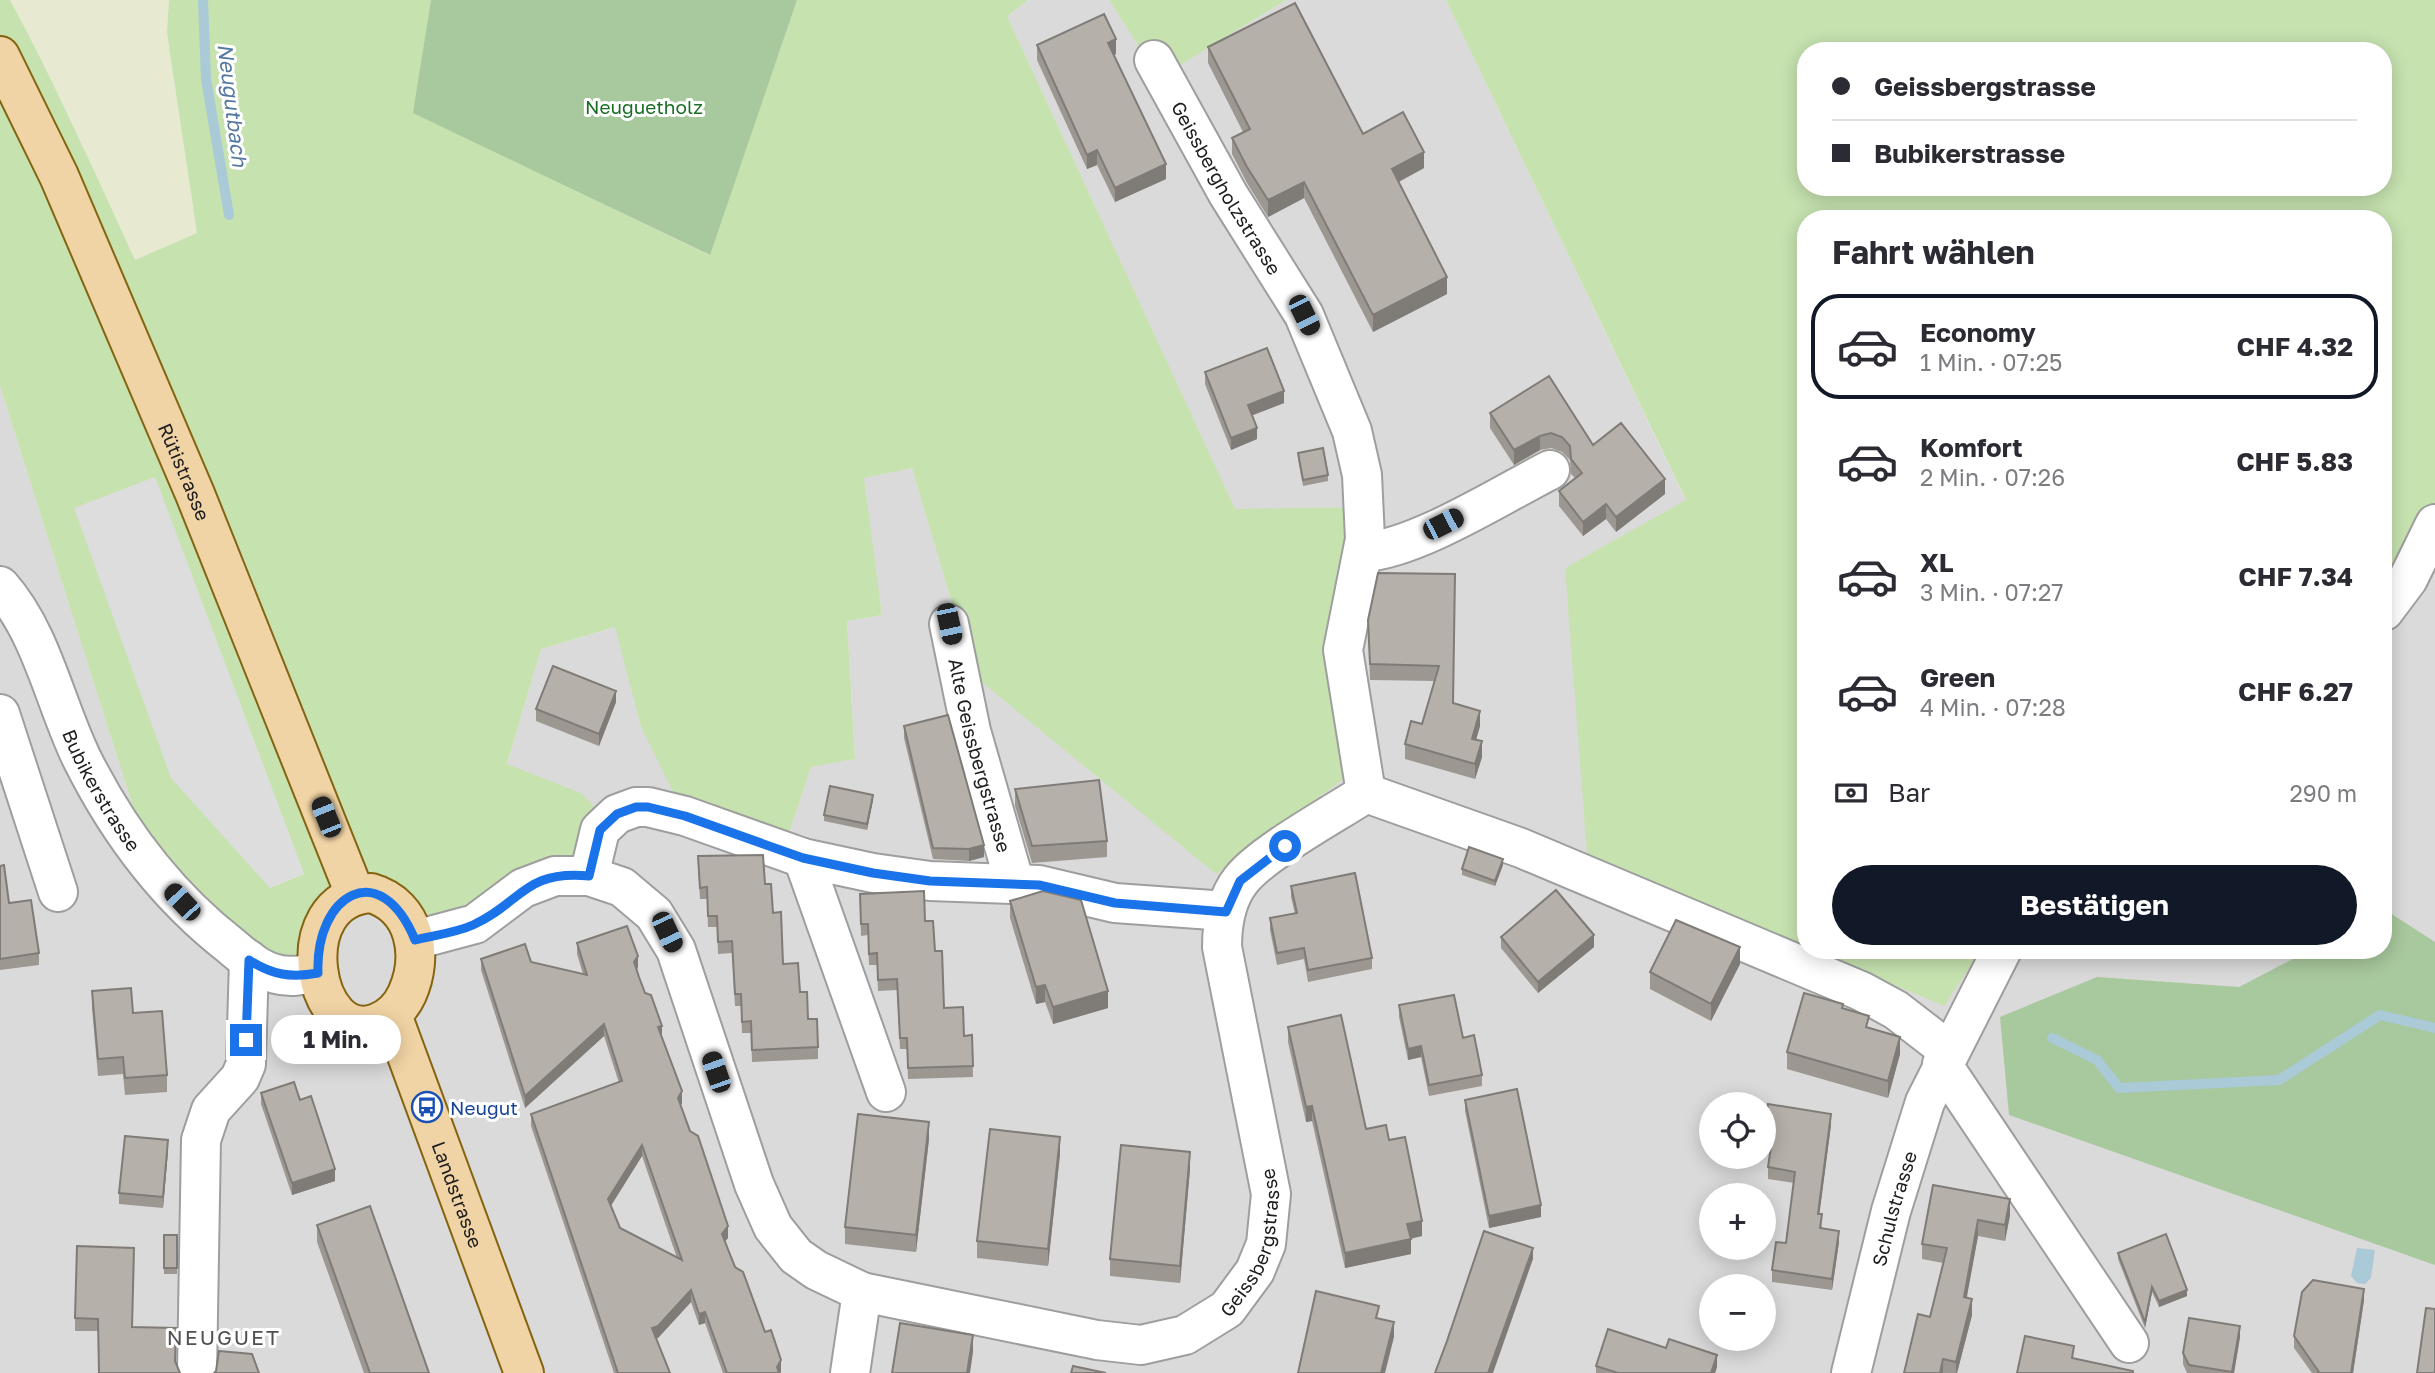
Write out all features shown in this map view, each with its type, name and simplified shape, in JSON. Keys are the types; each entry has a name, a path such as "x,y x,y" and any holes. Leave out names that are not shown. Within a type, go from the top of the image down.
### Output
{"main road":[{"name":"Rütistrasse","path":"0,56 59,176 185,469 355,894"},
{"path":"372,893 387,898 400,909 415,940 416,965 412,982 403,1003 392,1015 372,1025 348,1022 329,1004 318,973 317,950 327,918 341,901 355,894 372,893"},
{"name":"Landstrasse","path":"392,1015 524,1373"}],"street":[{"name":"Geissbergholzstrasse","path":"1154,60 1205,155 1284,279 1321,349 1345,409 1358,456 1365,510 1364,552 1348,612 1343,650 1366,793"},
{"path":"1364,552 1387,549 1422,535 1550,470"},
{"path":"2392,600 2408,579 2435,524"},
{"name":"Bubikerstrasse","path":"0,586 24,621 82,758 125,833 194,915 249,960 274,974 296,976 318,973"},
{"name":"Alte Geissbergstrasse","path":"949,624 971,731 1015,884"},
{"path":"0,714 58,892"},
{"path":"1366,793 1521,848 1861,990 1896,1010 1946,1057 2129,1343"},
{"name":"Geissbergstrasse","path":"415,940 475,924 539,881 555,876 589,876 622,887 640,899 667,932 754,1184 773,1227 796,1256 816,1270 862,1292 1097,1340 1140,1345 1185,1335 1227,1309 1255,1271 1266,1244 1271,1194 1225,967 1222,929 1226,912 1240,881 1251,870 1366,793"},
{"path":"589,876 600,830 617,814 636,807 685,816 803,858 908,879 1015,884 1057,889 1115,903 1226,912"},
{"path":"803,858 886,1092"},
{"name":"Schulstrasse","path":"1851,1373 1903,1169 1925,1102 1998,959"},
{"path":"197,1373 201,1140 211,1111 244,1070 249,960"},
{"path":"850,1373 862,1292"}],"shaded area":[{"path":"1028,0 1109,0 1159,77 1286,0 1446,0 1686,501 1565,568 1797,936 1797,959 2392,959 2392,597 2435,524 2435,1373 0,1373 0,386 152,867 321,935 581,793 507,765 541,649 616,627 641,727 783,851 811,767 855,759 847,621 882,615 863,477 912,468 973,675 1352,507 1235,510 1007,16"},
{"path":"155,477 304,874 270,888 171,778 74,508"}],"green space":[{"path":"0,0 10,0 27,32 135,260 197,233 167,33 169,0 431,0 414,113 709,255 797,0 1028,0 1007,16 1235,509 1352,507 1346,777 1216,874 973,675 912,468 864,478 882,615 847,621 855,759 811,767 783,851 685,816 641,727 615,627 541,649 507,764 581,793 608,821 589,876 454,931 371,893 296,976 152,867 0,386","holes":["155,478 304,874 270,888"]},
{"path":"10,0 169,0 167,33 197,233 134,261 72,121"},
{"name":"Neuguetholz","path":"431,0 797,0 710,255 413,113"},
{"path":"1109,0 1286,0 1159,78"},
{"path":"1446,0 2435,0 2435,524 2392,597 2392,210 1797,210 1797,943 1587,854 1565,568 1686,500"},
{"path":"2392,914 2435,942 2435,1265 2009,1115 2000,1017 2097,977 2239,987 2293,959 2392,959"},
{"path":"1834,959 1975,959 1944,1006"}],"water":[{"path":"2357,1248 2375,1250 2371,1278 2365,1284 2357,1283 2351,1276"}],"building":[{"path":"1295,3 1363,134 1403,112 1424,152 1392,169 1447,277 1373,315 1304,182 1268,200 1247,167 1232,138 1250,129 1208,47"},
{"path":"1104,14 1116,39 1108,43 1166,164 1115,188 1097,150 1087,155 1037,45"},
{"path":"1267,348 1284,391 1248,405 1257,428 1231,438 1205,372"},
{"path":"1549,376 1593,445 1621,423 1665,479 1616,517 1606,504 1583,522 1559,491 1582,473 1571,459 1570,446 1562,437 1551,433 1514,450 1490,413"},
{"path":"1323,448 1328,475 1303,480 1298,453"},
{"path":"1378,573 1455,574 1453,703 1480,711 1472,739 1482,741 1475,764 1405,744 1411,721 1422,724 1439,666 1370,664 1368,620"},
{"path":"553,666 616,691 599,734 536,709"},
{"path":"948,715 984,845 969,849 933,848 904,726"},
{"path":"1099,780 1107,841 1032,846 1015,789"},
{"path":"830,786 873,795 867,824 824,815"},
{"path":"1469,847 1503,859 1495,881 1462,869"},
{"path":"763,855 765,884 771,884 773,913 781,912 783,964 798,963 800,992 807,992 808,1019 817,1019 818,1047 752,1050 751,1021 742,1022 741,994 735,994 732,941 718,942 717,916 708,916 707,887 700,888 698,856"},
{"path":"4,865 9,903 31,900 39,953 0,959 0,866"},
{"path":"1355,873 1372,958 1308,970 1304,948 1277,953 1270,918 1297,913 1291,886"},
{"path":"1556,890 1594,935 1538,982 1501,937"},
{"path":"924,891 925,921 933,921 935,951 942,951 944,1008 963,1007 964,1036 972,1035 973,1066 908,1068 907,1038 900,1038 897,979 878,980 877,953 869,954 868,924 861,924 860,894"},
{"path":"1043,891 1081,900 1108,991 1053,1007 1045,985 1036,987 1010,901"},
{"path":"1676,920 1740,947 1711,1004 1650,972"},
{"path":"627,926 638,956 634,962 639,977 645,993 651,995 662,1026 658,1027 682,1091 678,1098 690,1131 698,1136 728,1226 722,1234 735,1267 743,1272 765,1332 771,1330 781,1360 777,1367 779,1373 727,1373 705,1312 699,1314 691,1290 658,1326 652,1328 670,1373 618,1373 531,1114 622,1081 604,1024 525,1096 481,959 525,944 531,962 587,975 577,943","holes":["642,1145 682,1260 620,1228 608,1199"]},
{"path":"131,988 133,1013 162,1011 167,1075 125,1078 123,1057 98,1059 92,991"},
{"path":"1804,993 1843,1004 1842,1008 1869,1016 1866,1027 1900,1037 1888,1081 1787,1052"},
{"path":"1454,995 1463,1038 1474,1035 1482,1075 1429,1085 1421,1046 1408,1049 1399,1005"},
{"path":"1341,1015 1366,1129 1386,1125 1389,1140 1405,1137 1422,1221 1407,1224 1411,1239 1345,1253 1312,1106 1306,1107 1288,1027"},
{"path":"294,1082 300,1100 311,1096 335,1169 292,1183 261,1093"},
{"path":"1517,1089 1541,1205 1489,1216 1465,1100"},
{"path":"1776,1105 1831,1114 1818,1214 1822,1214 1820,1228 1839,1231 1832,1279 1772,1270 1773,1260 1776,1260 1776,1242 1786,1243 1795,1172 1776,1168"},
{"path":"858,1114 929,1122 916,1235 845,1227"},
{"path":"990,1129 1060,1137 1048,1249 977,1241"},
{"path":"125,1136 168,1140 163,1197 119,1193"},
{"path":"1121,1145 1190,1152 1180,1266 1110,1259"},
{"path":"1933,1185 2010,1199 2005,1225 1978,1220 1964,1297 1972,1299 1956,1362 1943,1359 1940,1373 1904,1373 1918,1314 1930,1317 1947,1248 1922,1244"},
{"path":"370,1206 429,1373 370,1373 317,1225"},
{"path":"1484,1231 1533,1248 1488,1373 1435,1373 1447,1341"},
{"path":"2166,1234 2187,1290 2159,1301 2152,1287 2145,1322 2118,1253"},
{"path":"164,1235 177,1235 177,1268 164,1268"},
{"path":"77,1246 134,1248 132,1327 176,1328 175,1361 180,1373 99,1373 98,1319 75,1318"},
{"path":"2313,1280 2364,1289 2351,1373 2317,1373 2319,1372 2294,1336 2302,1292"},
{"path":"1316,1291 1379,1306 1376,1318 1394,1322 1381,1373 1298,1373"},
{"path":"2426,1308 2435,1309 2435,1373 2417,1373"},
{"path":"2189,1318 2240,1326 2232,1372 2189,1365 2183,1353"},
{"path":"900,1323 973,1335 967,1373 892,1373"},
{"path":"1608,1329 1666,1348 1669,1339 1717,1355 1711,1373 1618,1373 1596,1366"},
{"path":"2025,1336 2074,1346 2072,1358 2133,1373 2017,1373"},
{"path":"219,1351 252,1354 259,1373 214,1373"},
{"path":"1073,1366 1106,1373 1071,1373"}],"waterway":[{"name":"Neugutbach","path":"203,0 206,79 229,215"},
{"path":"2052,1038 2097,1060 2119,1088 2279,1080 2380,1015 2435,1028"}],"place":[{"name":"Neugut","path":"427,1107"}],"district":[{"name":"NEUGUET","path":"224,1337"}],"route":[{"path":"246,1040 245,1009 249,960 274,974 296,976 318,973 317,950 321,935 327,918 341,901 355,894 372,893 387,898 400,909 415,940 466,928 485,918 523,888 539,881 573,874 589,876 600,830 617,814 636,807 648,807 685,816 803,858 873,873 930,881 1039,885 1092,900 1226,912 1240,881 1285,846"}]}
